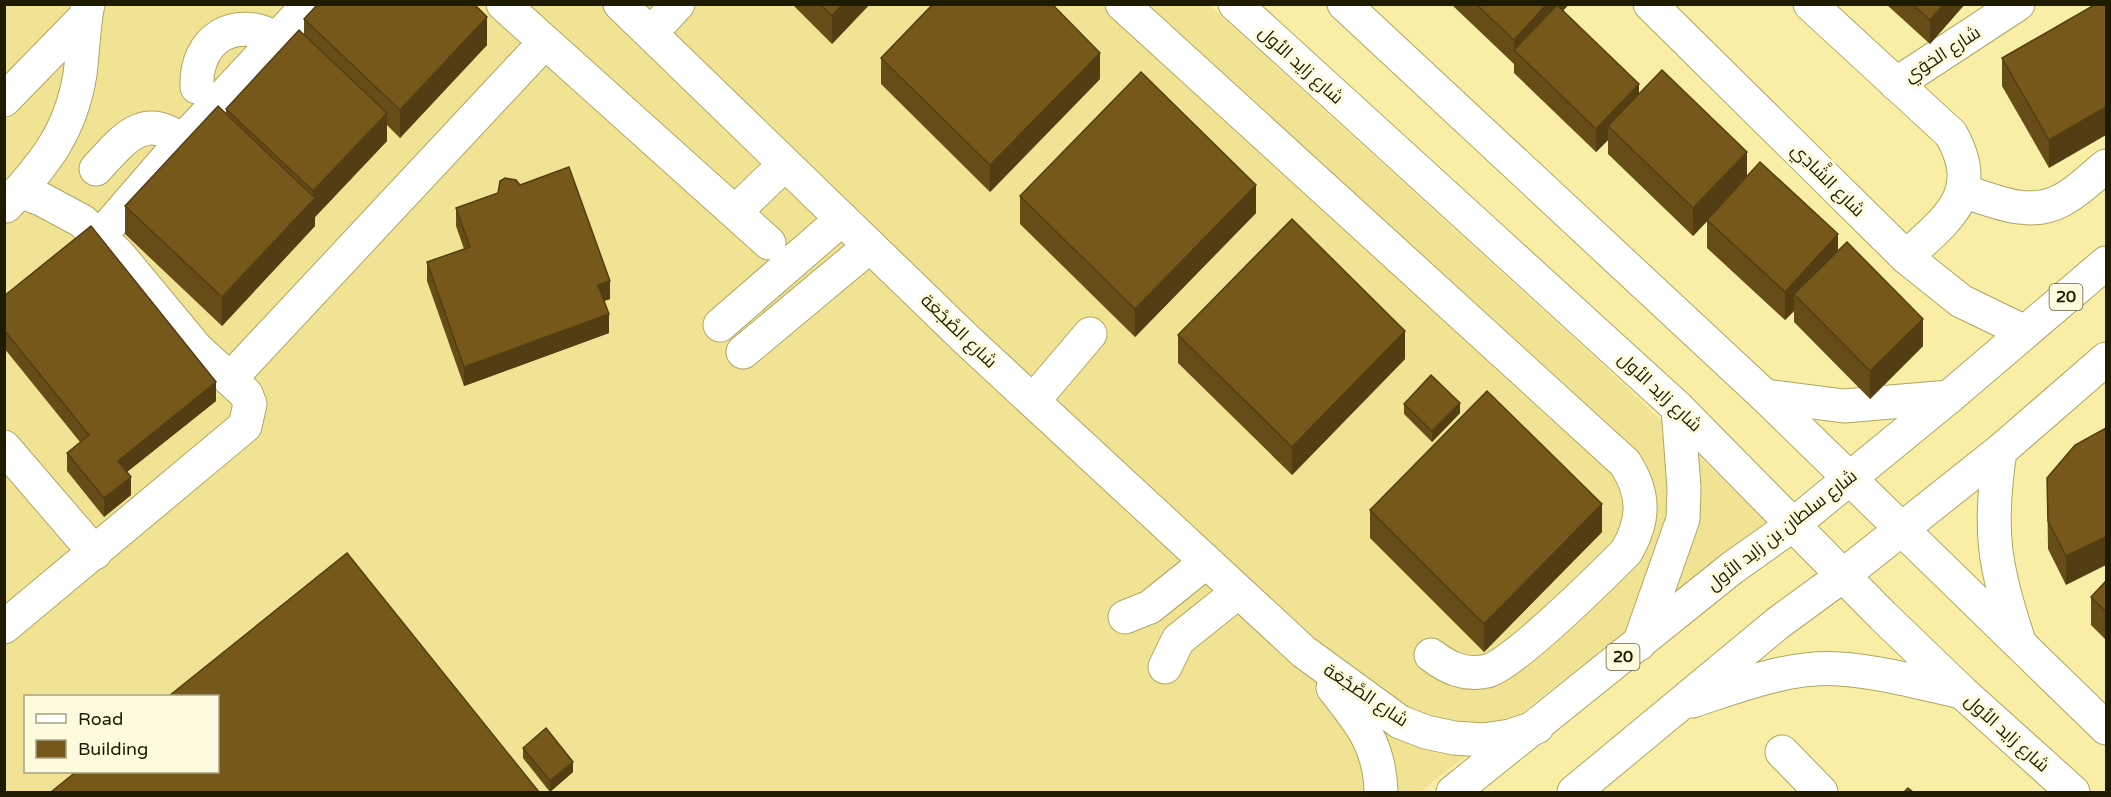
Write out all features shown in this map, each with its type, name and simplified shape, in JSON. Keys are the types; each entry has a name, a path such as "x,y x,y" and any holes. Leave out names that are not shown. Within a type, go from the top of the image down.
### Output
{"main road":[{"path":"100,236 182,141 309,4"},
{"path":"503,4 769,243"},
{"name":"شارع الصَّجْعَة","path":"620,4 1032,401 1304,652 1400,722 1426,732 1454,738 1483,740 1510,736 1537,727"},
{"path":"651,33 678,4"},
{"path":"1122,4 1625,463 1635,479 1641,498 1641,517 1636,536 1626,552 1503,664 1473,673 1458,671 1431,655"},
{"name":"شارع زايد الأول","path":"1235,4 1678,408 1845,574 1883,616 1963,693 2073,792"},
{"path":"1344,4 1765,396 2021,648 2106,728"},
{"name":"شارع الشَّادِي","path":"1650,4 1906,257 1961,301 2025,332"},
{"path":"1810,4 1951,134 1961,152 1966,171 1963,191 1955,210 1906,257"},
{"name":"شارع الخوَي","path":"1896,84 2018,4"},
{"path":"4,100 94,9"},
{"path":"12,199 47,160 60,139 76,94 94,9"},
{"path":"197,87 199,60 206,49 226,32 253,29 276,39"},
{"path":"231,378 545,42"},
{"path":"96,169 125,139 142,129 161,129 182,141"},
{"path":"735,212 785,164"},
{"path":"1963,191 2012,207 2047,206 2062,200 2106,166"},
{"path":"4,627 245,426 250,404 246,394 197,349 100,236 62,209 12,199"},
{"path":"720,324 842,219"},
{"path":"743,352 870,246"},
{"name":"شارع سلطان بن زايد الأول","path":"1453,792 1537,727 1732,568 1794,524 1949,397 2106,263"},
{"path":"1032,401 1090,334"},
{"path":"1574,792 1778,622 1901,531 2000,451 2106,358"},
{"path":"1765,396 1844,406 1949,397"},
{"path":"1639,644 1683,519 1684,477 1678,408"},
{"path":"4,447 95,553"},
{"path":"2000,451 1993,504 1995,556 2004,598 2021,648"},
{"path":"1125,617 1150,607 1206,562"},
{"path":"1165,667 1178,640 1238,592"},
{"name":"شارع الصَّجْعَة","path":"1304,652 1356,714 1371,741 1381,771 1381,792"},
{"path":"1676,706 1746,684 1808,670 1838,669 1917,681 1963,693"},
{"path":"1782,752 1821,792"}],"shaded area":[{"path":"5,5 1209,5 1603,365 1767,521 1420,792 5,792"}],"building":[{"path":"318,4 474,4 487,17 400,110 304,19"},
{"path":"820,4 843,4 832,16"},
{"path":"933,4 1052,4 1100,53 990,165 881,58"},
{"path":"1476,4 1547,4 1514,40"},
{"path":"1912,4 1944,4 1930,20"},
{"path":"2096,4 2106,4 2106,107 2049,140 2002,58"},
{"path":"1557,5 1639,84 1596,129 1514,50"},
{"path":"299,30 387,113 313,191 226,109"},
{"path":"1662,70 1747,152 1693,208 1608,126"},
{"path":"1141,72 1256,185 1135,309 1020,196"},
{"path":"218,106 315,198 222,297 125,206"},
{"path":"1760,162 1838,234 1785,292 1707,220"},
{"path":"569,167 610,281 598,285 609,314 464,367 427,262 470,247 456,208 498,193 500,181 505,178 516,180 520,185"},
{"path":"1292,219 1405,331 1292,447 1178,335"},
{"path":"91,226 216,382 118,461 131,477 104,498 67,453 89,435 4,330 4,296"},
{"path":"1847,242 1923,319 1870,371 1794,294"},
{"path":"1431,375 1460,403 1432,431 1404,404"},
{"path":"1487,391 1602,504 1484,624 1370,510"},
{"path":"2106,428 2106,537 2066,556 2048,521 2047,478 2075,445"},
{"path":"347,553 539,792 51,792 75,773 219,773 219,695 170,695"},
{"path":"2106,581 2106,612 2091,597"},
{"path":"546,728 573,762 550,781 523,748"}]}
